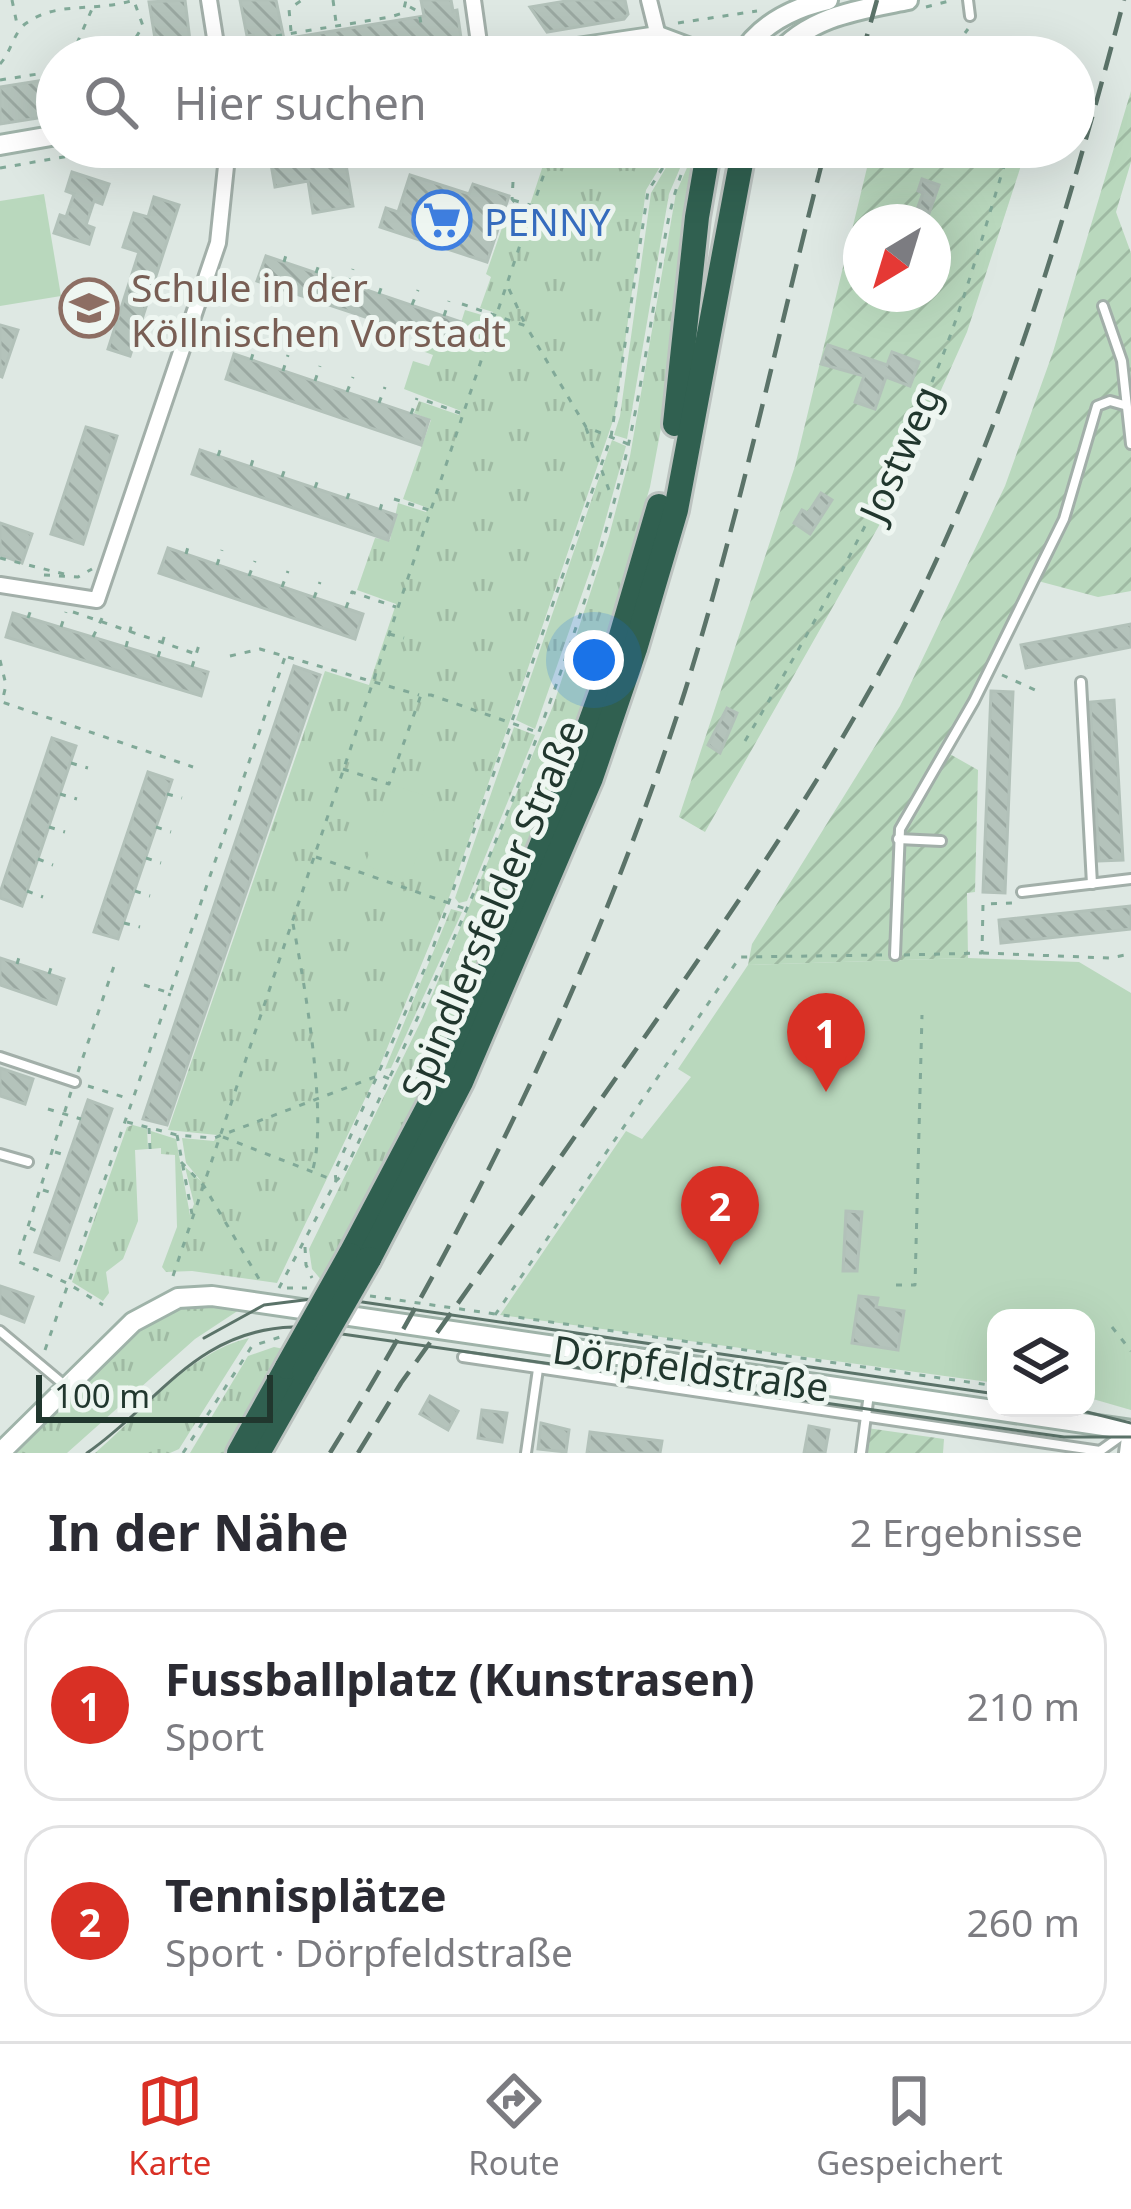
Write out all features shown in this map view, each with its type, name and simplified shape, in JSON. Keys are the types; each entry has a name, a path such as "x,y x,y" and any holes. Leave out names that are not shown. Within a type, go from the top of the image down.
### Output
{"highway":[{"name":"Spindlersfelder Straße","path":"359,1257 445,1075 573,770 618,646 659,508 679,402 705,168"},
{"name":"Spindlersfelder Straße","path":"257,1453 296,1370 461,1082 591,778 676,510 740,168"},
{"name":"Spindlersfelder Straße","path":"239,1453 296,1370"}],"street":[{"path":"209,0 215,36"},
{"path":"473,0 478,36"},
{"path":"649,0 663,30 674,36"},
{"path":"758,36 802,6 913,4"},
{"path":"798,36 838,6"},
{"path":"630,36 663,30"},
{"path":"0,145 36,139"},
{"path":"0,585 97,600 218,243 226,168"},
{"name":"Dörpfeldstraße","path":"0,1453 134,1322 156,1307 178,1298 257,1294 869,1393 1131,1430"},
{"path":"1127,1453 1131,1430"}],"lane":[{"path":"968,0 970,16"},
{"path":"1103,306 1122,361 1131,444"},
{"path":"895,955 900,829 989,670 1064,519 1097,406 1110,401 1124,405"},
{"path":"1082,682 1092,884"},
{"path":"898,839 941,841"},
{"path":"1022,892 1131,879"},
{"path":"0,1057 75,1082"},
{"path":"0,1154 28,1162"},
{"path":"0,1331 69,1389"},
{"name":"Dörpfeldstraße","path":"463,1357 1100,1451 1131,1430"},
{"path":"526,1453 538,1369"},
{"path":"867,1417 869,1393"},
{"name":"Dörpfeldstraße","path":"861,1453 867,1417"}],"path":[{"path":"12,0 18,31"},
{"path":"0,64 18,31 55,4 92,9 134,0 143,26 137,36"},
{"path":"279,12 289,12 302,0"},
{"path":"333,0 337,23"},
{"path":"913,4 953,0"},
{"path":"276,35 363,23 403,13 406,3 419,12 421,23"},
{"path":"80,36 92,9"},
{"path":"663,30 766,9"},
{"path":"289,12 292,32"},
{"path":"963,36 970,16"},
{"path":"0,80 36,74"},
{"path":"0,168 36,162"},
{"path":"173,1276 547,168"},
{"path":"336,1181 335,1171 450,903 611,437 648,191 663,168"},
{"path":"279,1288 390,1078 467,909 539,733 593,576 630,444 670,209 685,168"},
{"name":"Jostweg","path":"745,740 850,561 910,430 953,327 1003,168"},
{"path":"513,182 512,200 529,220"},
{"path":"512,200 533,207"},
{"path":"284,262 289,248"},
{"path":"316,273 321,259"},
{"path":"348,284 353,269"},
{"path":"379,294 384,280"},
{"path":"507,285 586,427 614,502"},
{"path":"412,305 418,290"},
{"path":"444,316 449,301"},
{"path":"462,304 526,326"},
{"path":"231,336 234,326"},
{"path":"251,360 256,344"},
{"path":"283,371 288,355"},
{"path":"314,381 320,366"},
{"path":"347,392 353,376"},
{"path":"379,403 385,388"},
{"path":"411,414 416,398"},
{"path":"428,401 463,414"},
{"path":"586,427 630,444"},
{"path":"218,456 223,442"},
{"path":"250,466 255,453"},
{"path":"282,477 287,463"},
{"path":"315,488 320,474"},
{"path":"346,499 352,485"},
{"path":"380,510 384,496"},
{"path":"394,499 431,511"},
{"path":"186,554 190,540"},
{"path":"218,565 222,550"},
{"path":"0,558 78,578"},
{"path":"249,576 255,561"},
{"path":"39,575 78,578 94,567"},
{"path":"282,587 288,572"},
{"path":"314,598 320,582"},
{"path":"346,608 352,592 398,607"},
{"path":"28,618 34,600"},
{"path":"61,627 66,610 196,654"},
{"path":"93,637 105,613"},
{"path":"126,647 133,623"},
{"path":"158,657 165,634"},
{"path":"389,634 404,638"},
{"path":"192,667 199,645"},
{"path":"230,656 260,649 373,683 431,694 539,733"},
{"path":"41,1363 285,657"},
{"path":"0,660 6,685 1,702 193,767"},
{"path":"989,670 1035,690"},
{"path":"344,769 389,784 421,695"},
{"path":"70,763 88,768"},
{"path":"60,794 76,799"},
{"path":"167,794 182,798"},
{"path":"49,826 65,832"},
{"path":"156,827 171,832"},
{"path":"314,856 467,909"},
{"path":"146,858 161,863"},
{"path":"38,859 53,865"},
{"path":"27,891 43,897"},
{"path":"135,891 150,896"},
{"path":"982,953 983,904 1016,903 1022,892"},
{"path":"293,921 316,1100 317,1156 312,1172"},
{"path":"124,923 140,927"},
{"path":"496,1316 740,957 982,953 1109,958 1131,954"},
{"path":"17,964 20,954"},
{"path":"49,974 52,965"},
{"path":"103,1305 68,1283 17,1262 115,966"},
{"path":"144,985 170,993"},
{"path":"896,1285 915,1285 922,1015"},
{"path":"221,1136 380,1075 390,1078"},
{"path":"75,1082 132,1100"},
{"path":"48,1109 81,1119"},
{"path":"125,1121 177,1135 221,1136 336,1181"},
{"path":"149,1128 154,1155"},
{"path":"177,1135 193,1216"},
{"path":"53,1151 68,1156"},
{"path":"182,1162 204,1186 257,1294 279,1288 322,1288 306,1265 304,1244"},
{"path":"41,1190 55,1194"},
{"path":"28,1228 42,1233"},
{"path":"352,1293 987,1385"},
{"path":"1112,1327 1131,1351"},
{"path":"183,1452 252,1346 287,1336"}],"green space":[{"path":"1131,91 1131,162 1116,212 1131,253 1131,591 1098,597 1038,581 948,753 978,770 975,892 967,893 968,958 748,965 752,944 900,706 1005,486 1053,352"},
{"path":"542,168 659,168 646,190 615,415 450,895 374,1080 277,1283 166,1272 162,1267 177,1227 175,1155 151,1149 151,1131 176,1139 190,1215 194,1204 185,1167 201,1181 186,1163 182,1138 214,1141 217,1135 168,1130 325,671 369,685 396,604 357,590 375,538 390,540 398,503 426,512 428,508 403,499 431,420 414,413 419,401 459,415 461,411 404,389 413,361 429,366 433,355 417,349 420,338 453,348 465,310 492,318 493,312 480,308 491,277 486,274 510,205 526,217"},
{"path":"666,168 680,168 669,194 627,439 614,435 651,193"},
{"path":"687,168 693,168 680,244 664,412 650,487 575,740 442,1058 323,1282 312,1269 309,1249 422,1019 553,706 609,536 630,456 676,193"},
{"path":"867,168 1020,168 967,332 885,515 705,832 679,817 795,466 843,267 843,312 951,312 951,204 858,204"},
{"path":"44,194 61,296 0,306 0,201"},
{"path":"612,440 626,446 597,551 535,729 516,720"},
{"path":"514,727 535,735 467,901 459,903 455,898"},
{"path":"393,785 437,800 408,881 365,865"},
{"path":"451,909 462,912 391,1068 385,1069"},
{"path":"968,958 1079,962 1131,993 1131,1410 1095,1400 1095,1309 987,1309 987,1382 500,1315 626,1131 642,1139 691,1077 678,1069 748,965"},
{"path":"127,1127 147,1129 148,1149 135,1150 138,1221 123,1259 106,1272 109,1293 103,1301 72,1282"},
{"path":"204,1304 239,1310 195,1339 67,1453 17,1453 147,1323 172,1310"},
{"path":"249,1338 179,1449 95,1453 185,1370"},
{"path":"274,1347 284,1349 226,1453 190,1453 248,1356"},
{"path":"860,1427 944,1439 943,1453 856,1453"}],"building":[{"path":"185,0 189,36 155,36 149,2"},
{"path":"240,0 276,0 283,36 247,36"},
{"path":"421,0 451,0 453,11 457,10 461,36 302,36 424,16"},
{"path":"572,0 625,0 628,14 624,19 547,32 530,7"},
{"path":"36,81 36,118 0,124 0,87"},
{"path":"272,168 347,168 353,206 313,213 308,181 275,187"},
{"path":"72,172 109,184 102,204 94,201 86,225 94,228 89,244 54,233 74,194 66,191"},
{"name":"PENNY","path":"410,175 469,194 473,184 509,196 487,262 380,227 386,208 398,212"},
{"path":"922,179 939,185 932,204 919,204 923,193 918,191"},
{"path":"154,197 179,205 130,356 108,349 139,252 123,247 134,213 148,217"},
{"path":"266,256 461,322 453,346 257,281"},
{"path":"0,325 18,330 2,377 0,376"},
{"path":"828,345 887,365 892,352 919,362 910,386 886,377 875,409 855,402 864,376 821,364"},
{"path":"234,354 429,420 421,445 226,379"},
{"path":"86,427 117,436 83,544 51,534"},
{"path":"200,450 396,515 388,540 192,474"},
{"path":"821,493 832,500 810,534 794,523 802,510 808,513"},
{"path":"0,523 32,534 22,563 0,555"},
{"path":"168,548 363,614 355,639 159,573"},
{"path":"13,613 208,672 201,696 6,637"},
{"path":"1131,624 1131,647 1026,668 1021,645"},
{"path":"294,666 320,675 167,1125 143,1119"},
{"path":"991,691 1013,692 1005,893 983,892"},
{"path":"1114,700 1123,860 1099,861 1090,702"},
{"path":"727,708 737,713 720,753 708,745"},
{"path":"52,738 76,746 22,906 0,898 0,893"},
{"path":"148,772 172,780 118,939 94,932"},
{"path":"1131,906 1131,929 1001,943 999,920"},
{"path":"0,958 64,979 56,1004 0,985"},
{"path":"0,1068 33,1079 25,1104 0,1096"},
{"path":"88,1100 112,1109 59,1260 35,1252"},
{"path":"846,1211 862,1212 857,1271 843,1271"},
{"path":"0,1286 33,1297 24,1322 0,1313"},
{"path":"859,1296 878,1298 876,1307 904,1311 898,1350 852,1343"},
{"path":"430,1396 458,1411 448,1430 420,1414"},
{"path":"482,1410 507,1413 502,1442 478,1438"},
{"path":"541,1423 569,1430 566,1452 538,1449"},
{"path":"809,1426 829,1430 825,1453 804,1453"},
{"path":"590,1432 662,1441 660,1453 587,1453"}],"tram line":[{"path":"204,1338 264,1305 328,1297 987,1393"},
{"path":"87,1453 204,1355 259,1331 293,1327 1064,1437 1131,1437"},
{"path":"1095,1414 1131,1423"}],"railway":[{"path":"867,36 877,0"},
{"path":"1095,106 1124,0"},
{"path":"330,1453 485,1177 614,889 705,624 821,168"},
{"path":"358,1453 401,1383 749,885 854,718 917,601 981,455 1078,168"}],"place":[{"name":"PENNY","path":"442,220"},
{"name":"Schule in der Köllnischen Vorstadt","path":"89,308"},
{"name":"Fussballplatz (Kunstrasen)","path":"826,1092"},
{"name":"Tennisplätze","path":"720,1265"}]}
